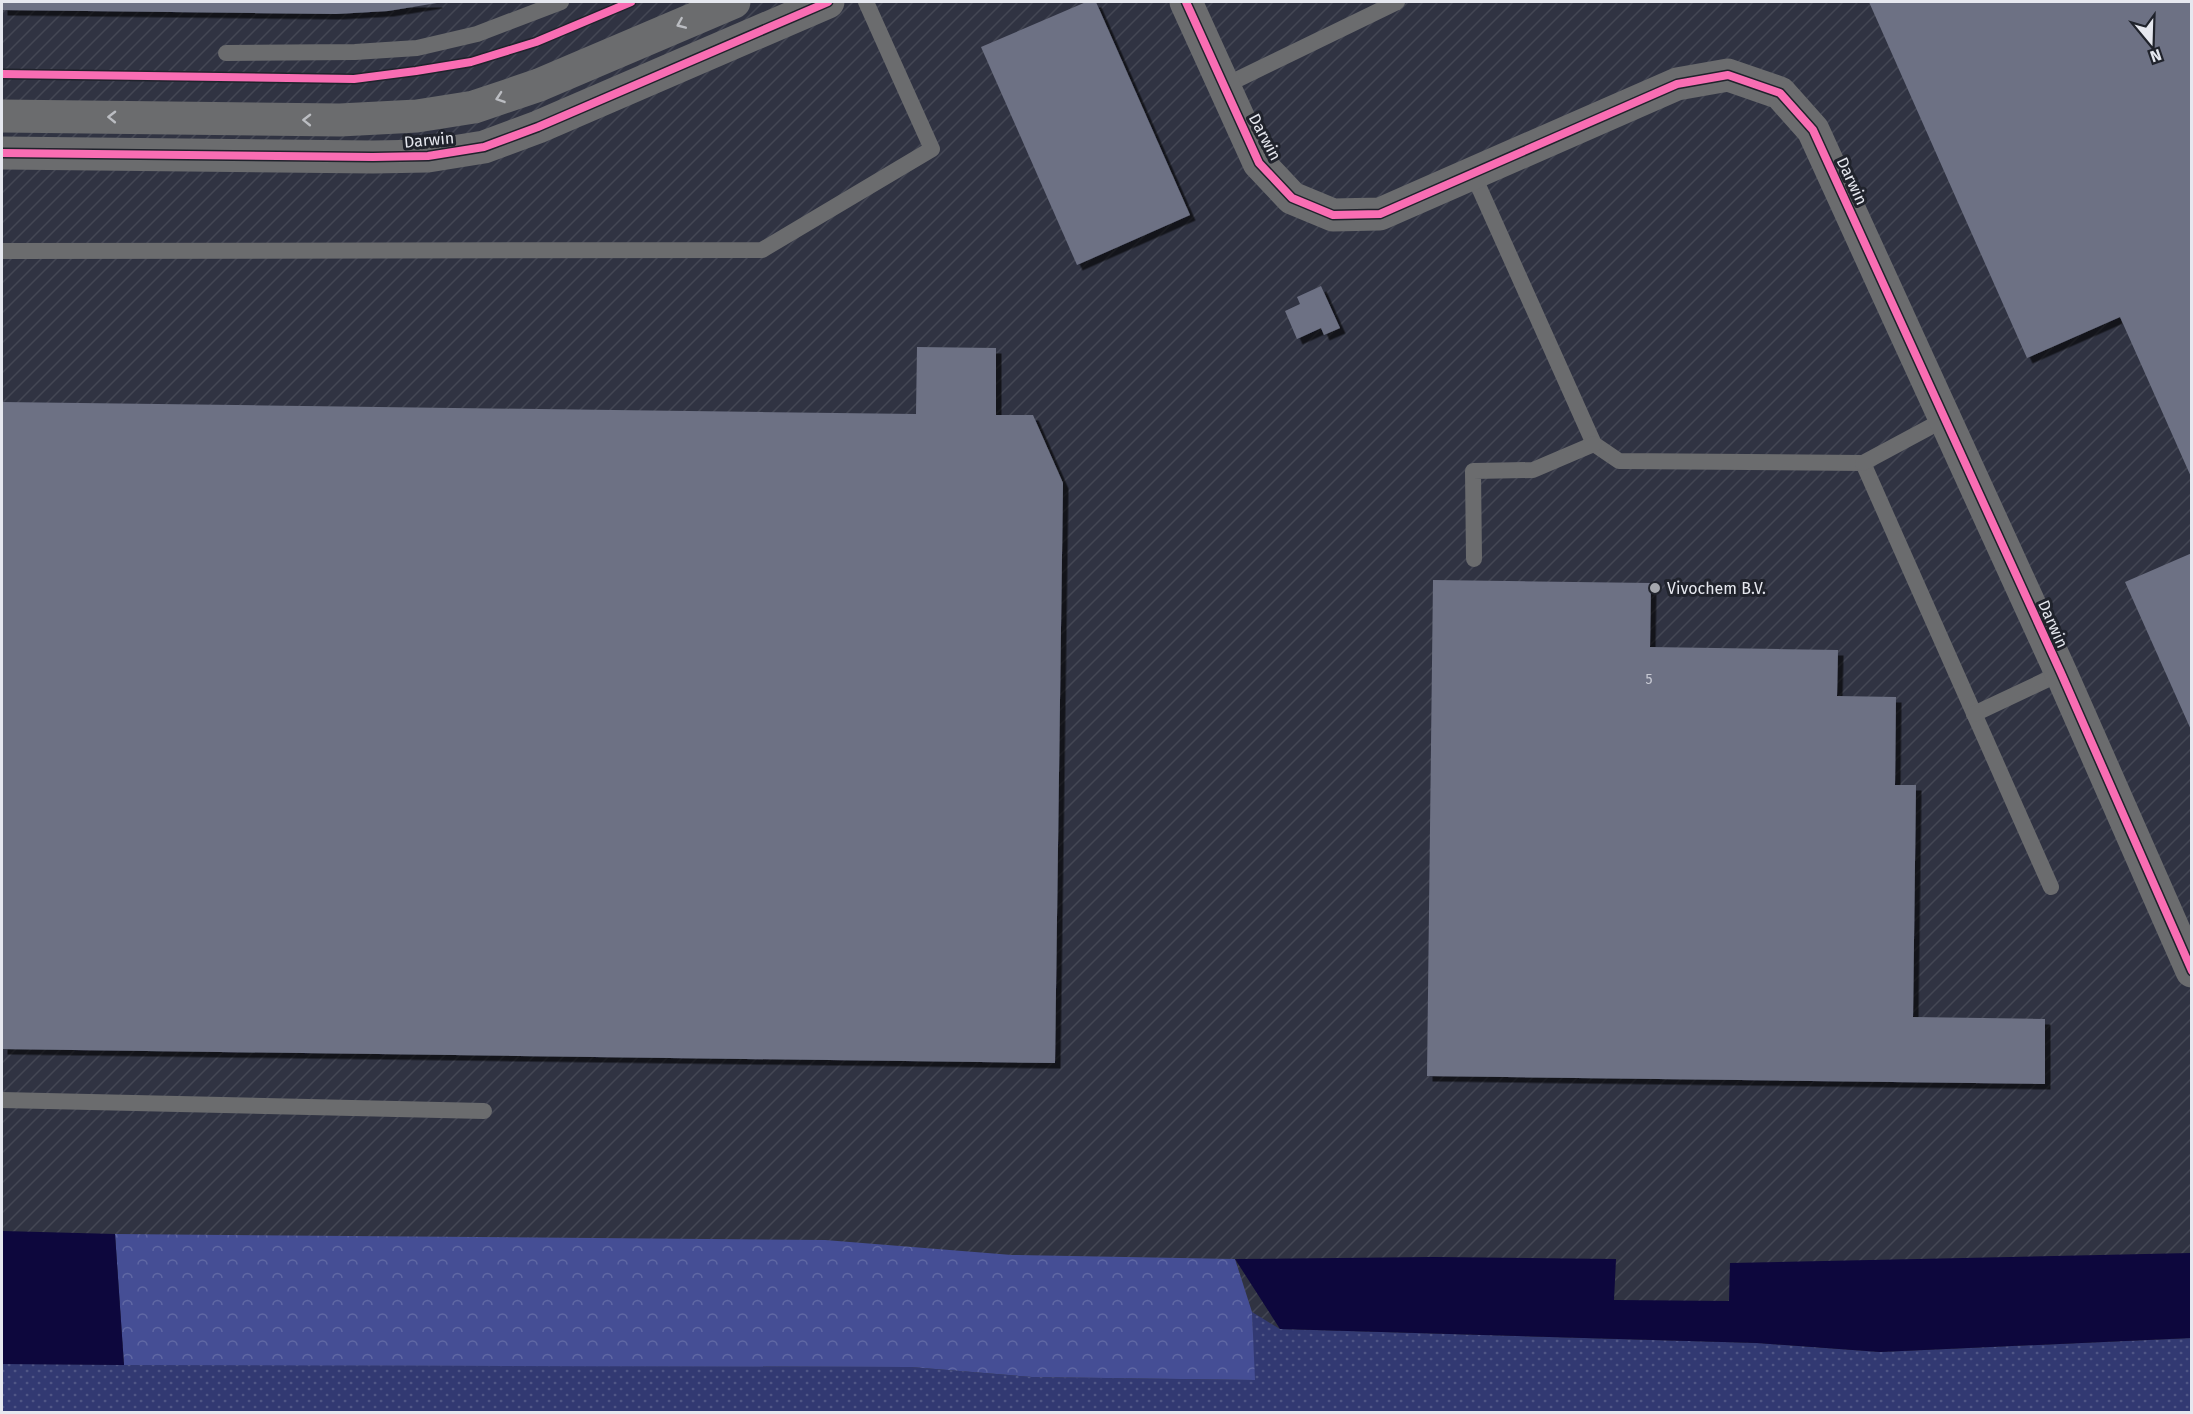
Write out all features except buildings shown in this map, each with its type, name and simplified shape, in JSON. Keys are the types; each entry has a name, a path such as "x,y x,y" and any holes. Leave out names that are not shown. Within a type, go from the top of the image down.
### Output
{"street":[{"name":"Darwin","path":"2,116 340,120 417,116 462,109 539,85 734,2"},
{"name":"Darwin","path":"2,153 373,157 428,156 484,147 538,127 828,2"},
{"name":"Darwin","path":"1186,2 1260,163 1292,198 1333,214 1380,214 1677,84 1728,75 1780,93 1813,130 2061,673 2192,971"}],"lane":[{"path":"226,53 355,52 417,48 477,34 561,2"},
{"path":"2,251 762,250 932,149 866,2"},
{"path":"1224,86 1397,2"},
{"path":"1473,174 1594,444 1619,461 1863,463 1945,419"},
{"path":"1474,559 1473,471 1533,470 1594,444"},
{"path":"1863,463 2051,887"},
{"path":"1974,714 2061,673"},
{"path":"2,1100 484,1111"}],"shaded area":[{"path":"2,2 2191,2 2191,1363 2,1365"},
{"path":"2,1231 115,1234 124,1365 2,1364"},
{"path":"2191,1253 2191,1338 1880,1352 1757,1343 1280,1329 1235,1259 1434,1257 1616,1259 1614,1300 1729,1301 1730,1263"},
{"path":"1252,1312 1280,1329 1757,1343 1880,1352 2192,1338 2191,1412 2,1412 2,1364 911,1367 1032,1377 1254,1380"}],"green space":[{"path":"115,1234 825,1240 1012,1255 1235,1259 1252,1312 1255,1380 1032,1377 911,1367 124,1365"}],"cycle path":[{"path":"2,74 354,79 471,62 536,42 631,2"},
{"path":"2,153 373,157 428,156 484,147 538,127 828,2"},
{"path":"1186,2 1259,163 1292,198 1333,215 1380,214 1677,84 1728,75 1780,93 1813,130 2061,673 2192,971"}],"place":[{"name":"Vivochem B.V.","path":"1655,588"}]}
